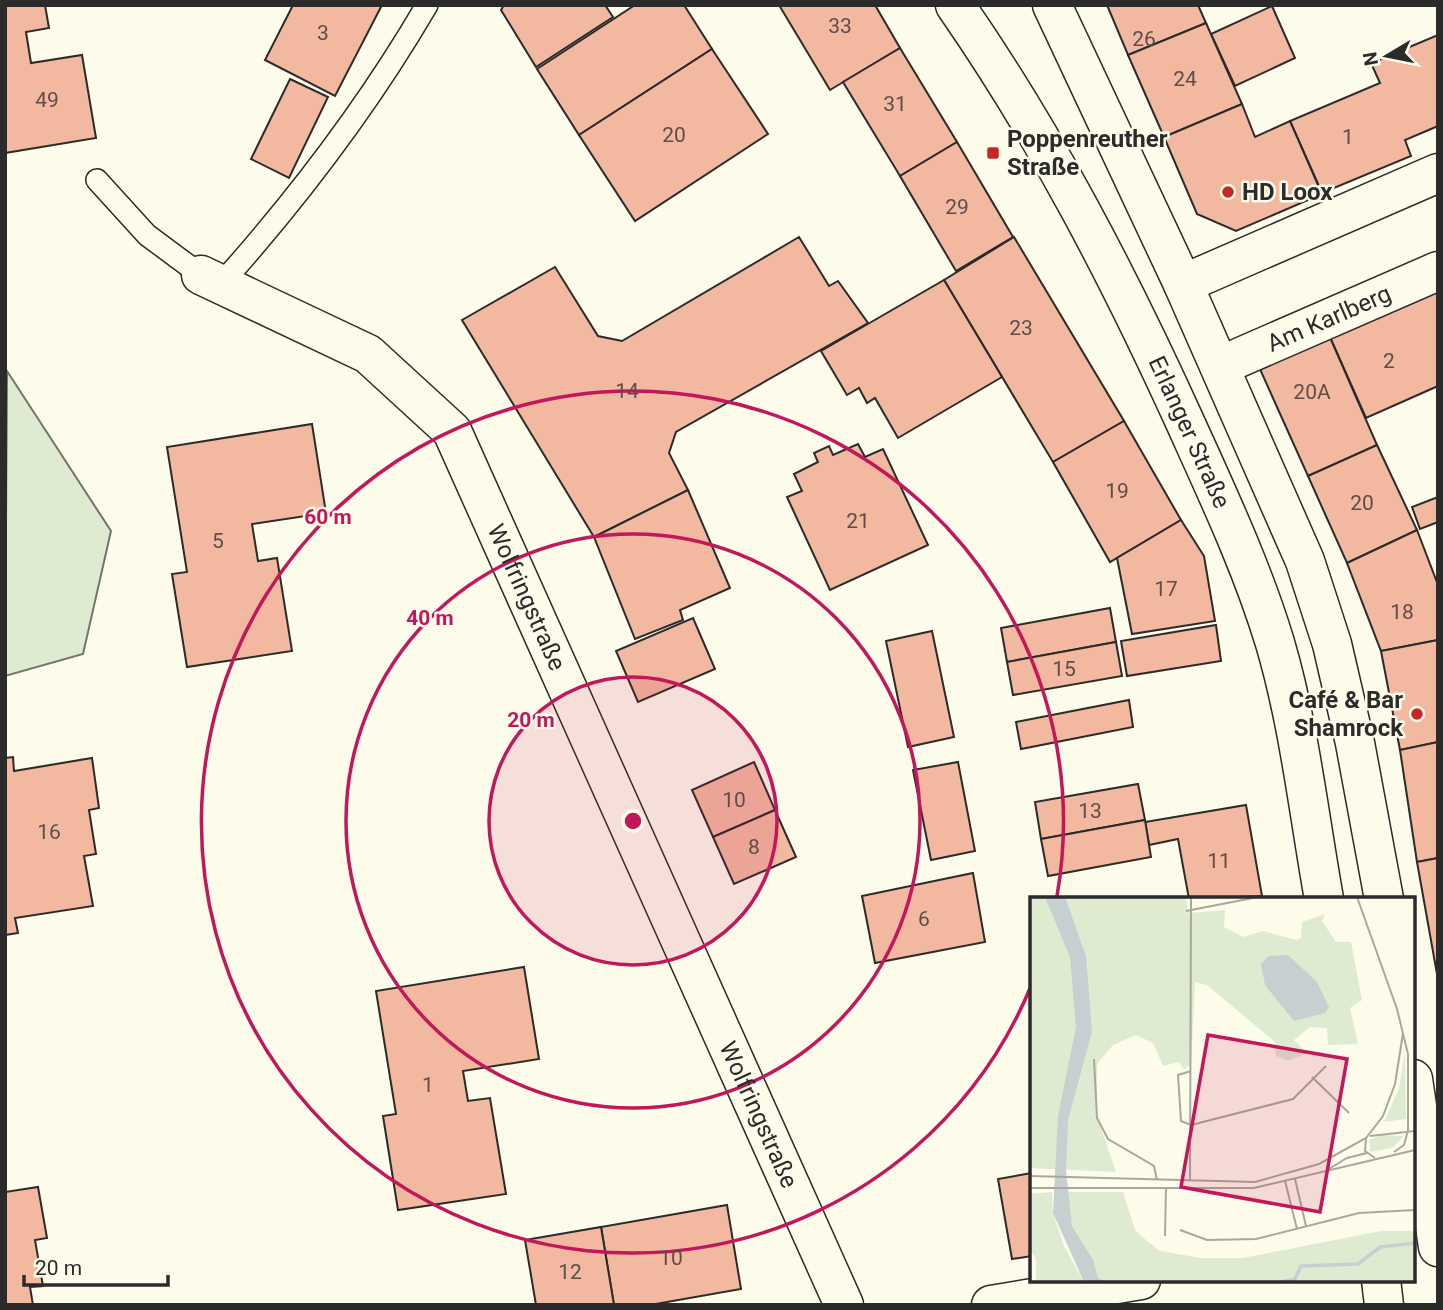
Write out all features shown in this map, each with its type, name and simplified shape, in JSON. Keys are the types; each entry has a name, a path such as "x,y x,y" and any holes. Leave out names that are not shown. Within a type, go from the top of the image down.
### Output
{"main road":[{"name":"Erlanger Straße","path":"955,5 1000,70 1083,213 1161,368 1231,524 1275,644 1299,755 1324,897"},
{"path":"1052,5 1220,366 1305,561 1332,644 1355,743 1384,897"},
{"path":"1182,284 1438,173"},
{"name":"Am Karlberg","path":"1220,366 1438,271"},
{"name":"Wolfringstraße","path":"211,280 368,354 452,431 844,1305"},
{"path":"1415,1092 1438,1247"},
{"path":"990,1305 1129,1282"},
{"path":"1381,1282 1384,1305"}],"lane":[{"path":"97,180 147,235 211,280 287,209 389,70 427,5"}],"green space":[{"path":"7,371 111,531 83,654 5,676"}],"building":[{"path":"5,5 45,5 49,28 26,32 31,63 82,55 96,138 5,153"},
{"path":"293,5 382,5 335,96 265,60"},
{"path":"504,5 605,5 613,17 536,67 501,10"},
{"path":"635,5 684,5 712,49 579,135 537,69"},
{"path":"779,5 875,5 900,48 830,90"},
{"path":"1107,5 1198,5 1206,23 1128,55"},
{"path":"1272,6 1295,58 1235,86 1211,34"},
{"path":"1206,23 1242,104 1164,137 1128,55"},
{"path":"1438,35 1438,126 1405,140 1411,156 1322,193 1290,121 1380,83 1371,63"},
{"path":"900,48 957,142 900,176 843,82"},
{"path":"712,49 768,134 635,221 579,135"},
{"path":"290,79 328,97 289,178 251,159"},
{"path":"1242,104 1255,137 1290,121 1322,194 1236,231 1197,214 1164,137"},
{"path":"957,142 1013,237 956,271 900,176"},
{"path":"799,237 829,286 838,281 868,323 676,432 669,453 688,490 594,537 462,320 555,267 598,336 622,341"},
{"path":"1014,237 1124,421 1053,462 944,280"},
{"path":"944,280 1002,377 898,438 875,398 867,403 859,388 847,395 821,351"},
{"path":"1438,284 1438,386 1366,418 1329,335"},
{"path":"1329,335 1377,445 1308,476 1259,367"},
{"path":"1124,421 1181,520 1110,562 1053,462"},
{"path":"312,424 326,513 252,524 258,561 277,558 292,651 187,667 172,574 187,572 167,447"},
{"path":"858,444 865,457 883,449 928,545 830,590 787,497 802,491 794,474 818,462 814,453 829,446 833,455"},
{"path":"1377,445 1417,530 1347,563 1308,476"},
{"path":"688,490 730,588 680,610 683,620 635,639 594,537"},
{"path":"1438,497 1438,522 1420,529 1412,507"},
{"path":"1181,520 1204,556 1215,621 1132,634 1117,558"},
{"path":"1417,530 1438,585 1438,640 1381,651 1347,563"},
{"path":"1110,608 1116,642 1007,662 1001,628"},
{"path":"693,618 715,669 638,702 616,651"},
{"path":"1216,625 1221,661 1127,676 1121,641"},
{"path":"932,631 954,737 908,747 886,641"},
{"path":"1438,640 1438,742 1400,750 1381,651"},
{"path":"1116,642 1122,676 1013,695 1007,662"},
{"path":"1129,700 1133,727 1021,749 1016,722"},
{"path":"1438,742 1438,858 1417,862 1400,750"},
{"path":"13,757 14,771 92,758 99,808 89,810 96,854 84,856 93,906 15,918 18,933 5,935 5,758"},
{"path":"754,762 775,810 713,837 692,790"},
{"path":"958,762 975,851 931,860 913,770"},
{"path":"1138,784 1145,820 1041,839 1035,802"},
{"path":"1246,805 1262,896 1189,897 1178,839 1149,845 1145,822"},
{"path":"775,810 796,857 734,884 713,837"},
{"path":"1145,820 1151,857 1048,876 1041,839"},
{"path":"1438,858 1438,974 1437,974 1417,862"},
{"path":"973,873 985,942 875,963 862,896"},
{"path":"524,967 539,1059 463,1071 468,1101 490,1098 506,1194 398,1210 383,1116 396,1114 376,991"},
{"path":"1030,1173 1030,1256 1012,1259 998,1179"},
{"path":"38,1187 47,1238 35,1240 43,1286 30,1287 33,1305 5,1305 5,1192"},
{"path":"727,1205 741,1289 650,1305 614,1305 601,1227"},
{"path":"601,1227 614,1305 536,1305 525,1240"}],"place":[{"name":"Poppenreuther Straße","path":"993,153"},
{"name":"HD Loox","path":"1228,192"},
{"name":"Café & Bar Shamrock","path":"1417,714"}]}
